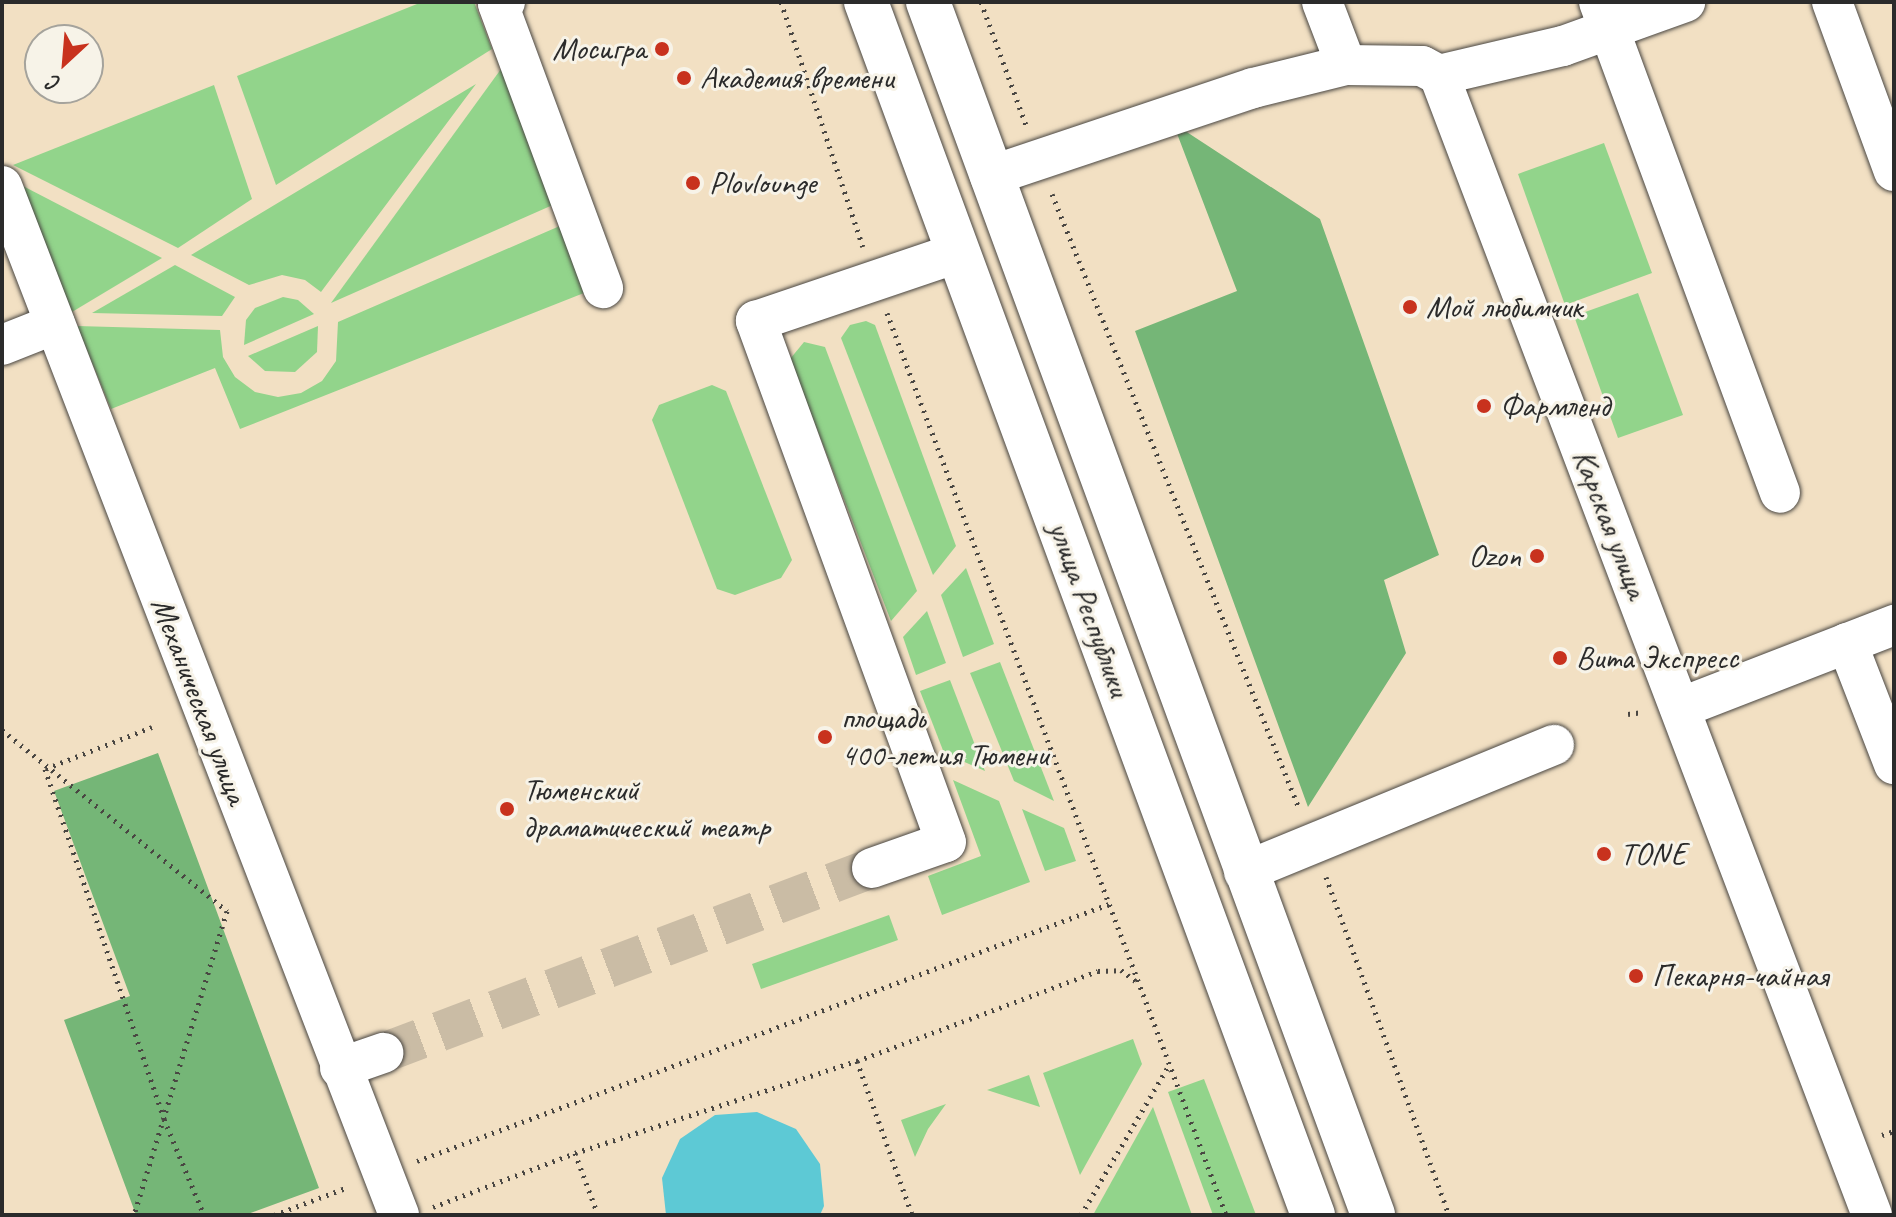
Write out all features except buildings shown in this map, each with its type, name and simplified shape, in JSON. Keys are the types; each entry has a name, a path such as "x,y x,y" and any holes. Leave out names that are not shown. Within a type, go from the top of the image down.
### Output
{"main road":[{"name":"улица Республики","path":"866,2 1313,1215"},
{"name":"улица Республики","path":"928,2 1244,872 1373,1215"}],"street":[{"path":"505,2 498,4 603,288"},
{"path":"1322,2 1346,65"},
{"path":"990,176 1240,92 1346,65 1422,66 1439,75 1604,17 1685,2"},
{"path":"1832,2 1894,171"},
{"path":"1604,17 1780,493"},
{"name":"Карская улица","path":"1439,75 1872,1215"},
{"name":"Механическая улица","path":"2,186 382,1173 414,1212"},
{"path":"872,868 946,842 756,321 957,253"},
{"path":"2,345 55,324"},
{"path":"1680,708 1894,625"},
{"path":"1847,643 1894,764"},
{"path":"1244,872 1315,847 1554,745"},
{"path":"340,1068 383,1053"}],"path":[{"path":"781,2 874,279 1226,1215"},
{"path":"981,2 1039,160 1315,847 1449,1215"},
{"path":"45,769 152,727"},
{"path":"2,730 45,769 227,911 134,1215"},
{"path":"45,769 164,1119 204,1215"},
{"path":"274,1215 1109,904"},
{"path":"414,1212 575,1153 857,1061 1098,971 1121,970 1139,984"},
{"path":"857,1061 912,1215"},
{"path":"1081,1215 1169,1064"},
{"path":"575,1153 598,1215"}],"green space":[{"path":"422,2 474,2 492,49 276,185 237,76"},
{"path":"501,69 555,204 331,303"},
{"path":"476,84 321,292 305,280 282,275 249,285 191,255"},
{"path":"214,85 252,199 178,248 13,165"},
{"path":"1173,123 1320,219 1439,555 1384,580 1406,653 1308,807 1135,331 1237,291"},
{"path":"1604,143 1652,273 1565,305 1518,174"},
{"path":"21,185 162,258 72,312"},
{"path":"562,225 589,291 240,429 215,368 111,409 77,326 220,330 223,357 235,377 255,392 278,397 301,393 322,381 336,361 338,322"},
{"path":"175,265 235,297 222,316 92,313"},
{"path":"1638,293 1683,415 1618,438 1574,316"},
{"path":"283,297 298,300 314,314 244,345 246,320 255,308"},
{"path":"866,321 875,325 956,546 933,575 841,338 850,325"},
{"path":"318,326 317,352 295,372 265,371 248,356"},
{"path":"804,342 825,347 917,591 891,621 790,359"},
{"path":"712,385 726,391 792,560 781,578 735,595 717,589 652,420 659,405"},
{"path":"966,568 994,644 963,657 941,595"},
{"path":"927,611 946,663 916,675 903,637"},
{"path":"1000,662 1054,801 1014,781 970,673"},
{"path":"950,680 985,771 944,753 920,691"},
{"path":"158,753 319,1188 245,1215 136,1215 64,1020 130,996 54,791"},
{"path":"953,780 999,801 1030,882 942,915 928,876 981,856"},
{"path":"1022,809 1064,828 1076,861 1045,871"},
{"path":"889,915 898,940 761,989 752,964"},
{"path":"1133,1039 1142,1064 1080,1175 1043,1073"},
{"path":"1029,1075 1040,1107 987,1090"},
{"path":"1204,1079 1256,1215 1213,1215 1168,1092"},
{"path":"946,1104 928,1129 915,1157 901,1120"},
{"path":"1153,1107 1192,1215 1093,1215"}],"water":[{"path":"757,1112 796,1129 820,1164 824,1206 820,1215 666,1215 662,1178 680,1139 715,1115"}],"tunnel":[{"path":"383,1053 872,868"}],"place":[{"name":"Мосигра","path":"662,49"},
{"name":"Академия времени","path":"684,78"},
{"name":"Plovlounge","path":"693,183"},
{"name":"Мой любимчик","path":"1410,307"},
{"name":"Фармленд","path":"1484,406"},
{"name":"Ozon","path":"1537,556"},
{"name":"Вита Экспресс","path":"1560,658"},
{"name":"площадь 400-летия Тюмени","path":"825,737"},
{"name":"Тюменский драматический театр","path":"507,809"},
{"name":"TONE","path":"1604,854"},
{"name":"Пекарня-чайная","path":"1636,976"}]}
